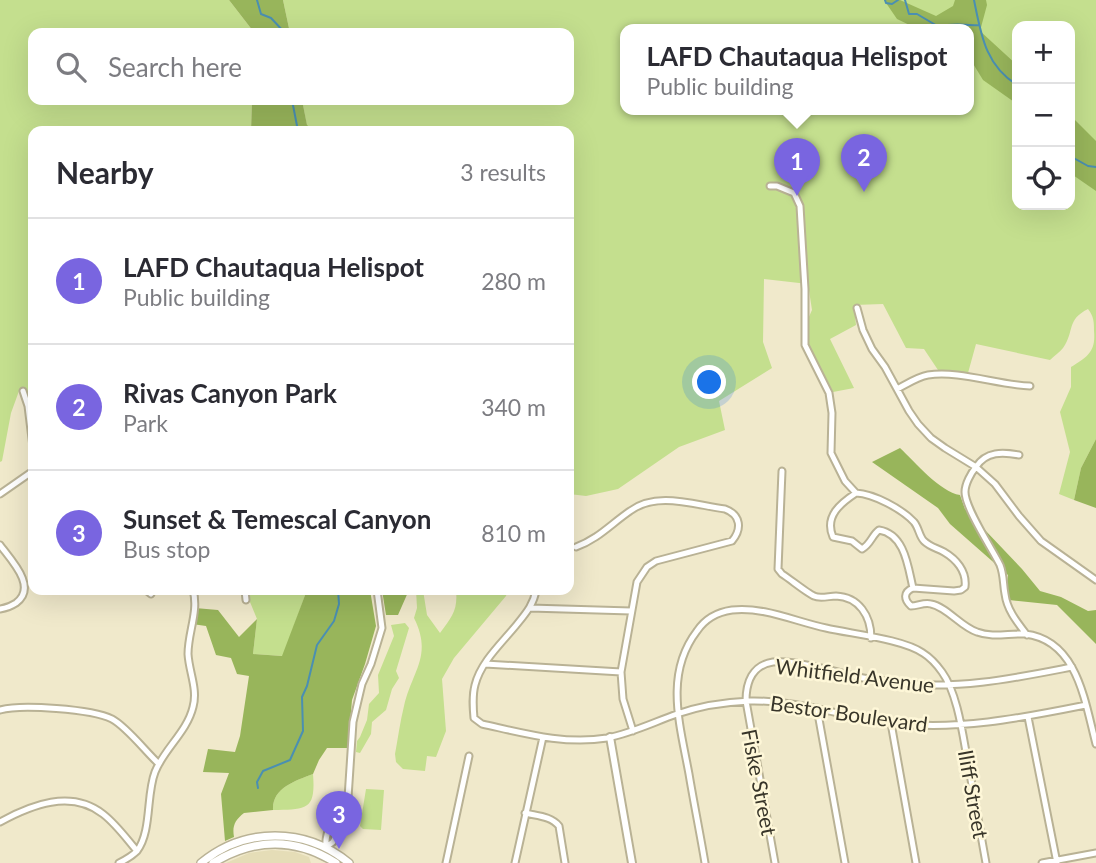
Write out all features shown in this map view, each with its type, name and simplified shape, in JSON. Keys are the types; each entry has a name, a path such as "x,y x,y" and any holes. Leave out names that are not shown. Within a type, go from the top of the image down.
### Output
{"main road":[{"path":"201,863 229,845 267,836 292,837 314,842 324,855 336,863"},
{"path":"213,863 226,855 266,844 295,845 349,863"}],"street":[{"path":"770,186 794,192 800,206 805,345 829,393 832,413 831,453 845,481 856,493"},
{"path":"857,307 872,349 886,367 909,411 931,438 976,467 995,484 1041,541 1096,580"},
{"path":"897,389 928,375 967,377 1030,386"},
{"path":"23,391 28,406"},
{"path":"1020,455 995,453 986,456 976,467 965,491 1000,565 1010,611 1027,635"},
{"path":"782,471 778,569 814,596 850,598 865,613 871,627 871,638"},
{"path":"0,494 28,474"},
{"path":"913,588 904,554 892,534 879,530 868,546 862,549 852,541 834,537 831,527 838,505 856,493 878,499 911,519 925,542 959,564 966,581 965,587 954,591 909,589 905,597 911,606 929,603 976,632 991,636 1027,635 1057,647 1065,655 1082,689 1096,744"},
{"path":"576,547 598,537 636,507 657,500 725,509 733,512 738,519 739,528 732,541 656,561 647,567 637,582 621,672 623,699 633,731"},
{"path":"0,545 24,580 21,599 0,609"},
{"path":"119,863 136,851 142,840 152,782 159,764 184,727 194,705 194,686 188,656 196,605 194,595"},
{"path":"246,595 246,600"},
{"path":"324,855 347,813 353,722 362,684 382,628 378,595"},
{"name":"Bestor Boulevard","path":"535,595 530,608 485,664 474,686 474,718 482,724 543,737 575,740 610,737 678,714 713,705 746,702 788,702 891,723 961,725 1028,717 1086,705"},
{"path":"530,608 631,611"},
{"path":"705,863 676,693 684,651 701,625 715,615 731,610 751,609 900,643 924,653 940,669 949,685"},
{"name":"Whitfield Avenue","path":"746,702 746,687 754,671 773,662 802,664 904,684 949,685 997,681 1072,667"},
{"path":"485,664 621,672"},
{"name":"Iliff Street","path":"949,685 961,725 986,863"},
{"name":"Fiske Street","path":"746,702 775,863"},
{"path":"0,710 20,706 103,716 121,725 159,764"},
{"path":"817,708 845,863"},
{"path":"1028,717 1057,862"},
{"path":"891,723 916,863"},
{"path":"515,863 543,737"},
{"path":"610,737 632,863"},
{"path":"446,863 469,756"},
{"path":"0,822 45,802 79,803 95,808 103,814 136,851"},
{"path":"525,813 556,822 565,863"},
{"path":"1042,863 1096,853"}],"shaded area":[{"path":"272,850 295,852 309,857 311,863 226,863 249,853"}],"green space":[{"path":"0,0 229,0 251,28 28,28 28,105 252,105 251,126 28,126 28,394 19,391 0,462"},
{"path":"229,0 283,0 289,28 251,28"},
{"path":"283,0 1096,0 1096,439 1081,468 1074,500 1059,494 1070,452 1060,412 1071,387 1071,367 1086,357 1094,344 1094,322 1088,309 1076,317 1067,342 1050,360 976,344 968,373 938,370 924,349 906,348 883,304 854,305 856,325 830,339 854,388 833,392 807,342 808,319 812,310 808,284 764,279 763,342 772,368 719,401 725,430 679,447 618,489 586,496 574,495 574,126 307,126 303,105 574,105 574,28 289,28"},
{"path":"884,0 900,0 936,16 953,6 955,0 986,0 980,31 1012,60 1012,100 983,80 974,65 974,24 907,24 897,19"},
{"path":"252,105 303,105 308,126 251,126"},
{"path":"1075,120 1096,141 1096,191 1075,176"},
{"path":"1096,439 1096,508 1074,500 1081,468"},
{"path":"900,448 936,483 960,495 965,509 1040,591 1061,597 1088,611 1096,610 1096,644 1057,605 1009,600 1006,590 1008,575 950,524 938,508 872,462"},
{"path":"247,595 305,595 283,656 253,654 257,619"},
{"path":"305,595 371,595 376,626 352,700 348,748 327,748 313,774 280,791 273,810 244,813 235,824 234,837 225,841 221,794 229,773 203,772 208,749 235,752 249,676 237,674 231,658 216,655 206,626 192,624 195,608 218,610 239,637 257,619 253,654 282,656"},
{"path":"383,595 407,595 398,615 386,615"},
{"path":"416,595 424,595 427,615 440,633 453,613 456,595 506,595 454,658 442,679 446,731 436,757 427,756 425,771 403,769 396,762 395,754 404,706 421,653 422,643 414,618"},
{"path":"405,623 409,628 396,671 399,678 392,689 386,710 372,722 371,734 360,753 356,752 357,741 367,720 369,704 379,693 378,675 394,636 391,625"},
{"path":"313,774 313,795 307,806 273,810 280,791"},
{"path":"366,789 384,790 381,830 363,829 360,826"}],"waterway":[{"path":"257,0 261,14 271,18 280,28"},
{"path":"885,0 886,3 892,4 898,0"},
{"path":"905,0 909,14 917,14 934,24"},
{"path":"974,0 986,48 998,68 1016,84"},
{"path":"974,25 979,25"},
{"path":"293,105 297,126"},
{"path":"1075,159 1096,167"},
{"path":"258,788 257,782 263,771 290,760 303,731 302,697 317,645 334,621 339,604 338,595"}],"place":[{"name":"Rivas Canyon Park","path":"864,192"},
{"name":"LAFD Chautaqua Helispot","path":"797,196"},
{"name":"Sunset & Temescal Canyon","path":"339,849"}]}
